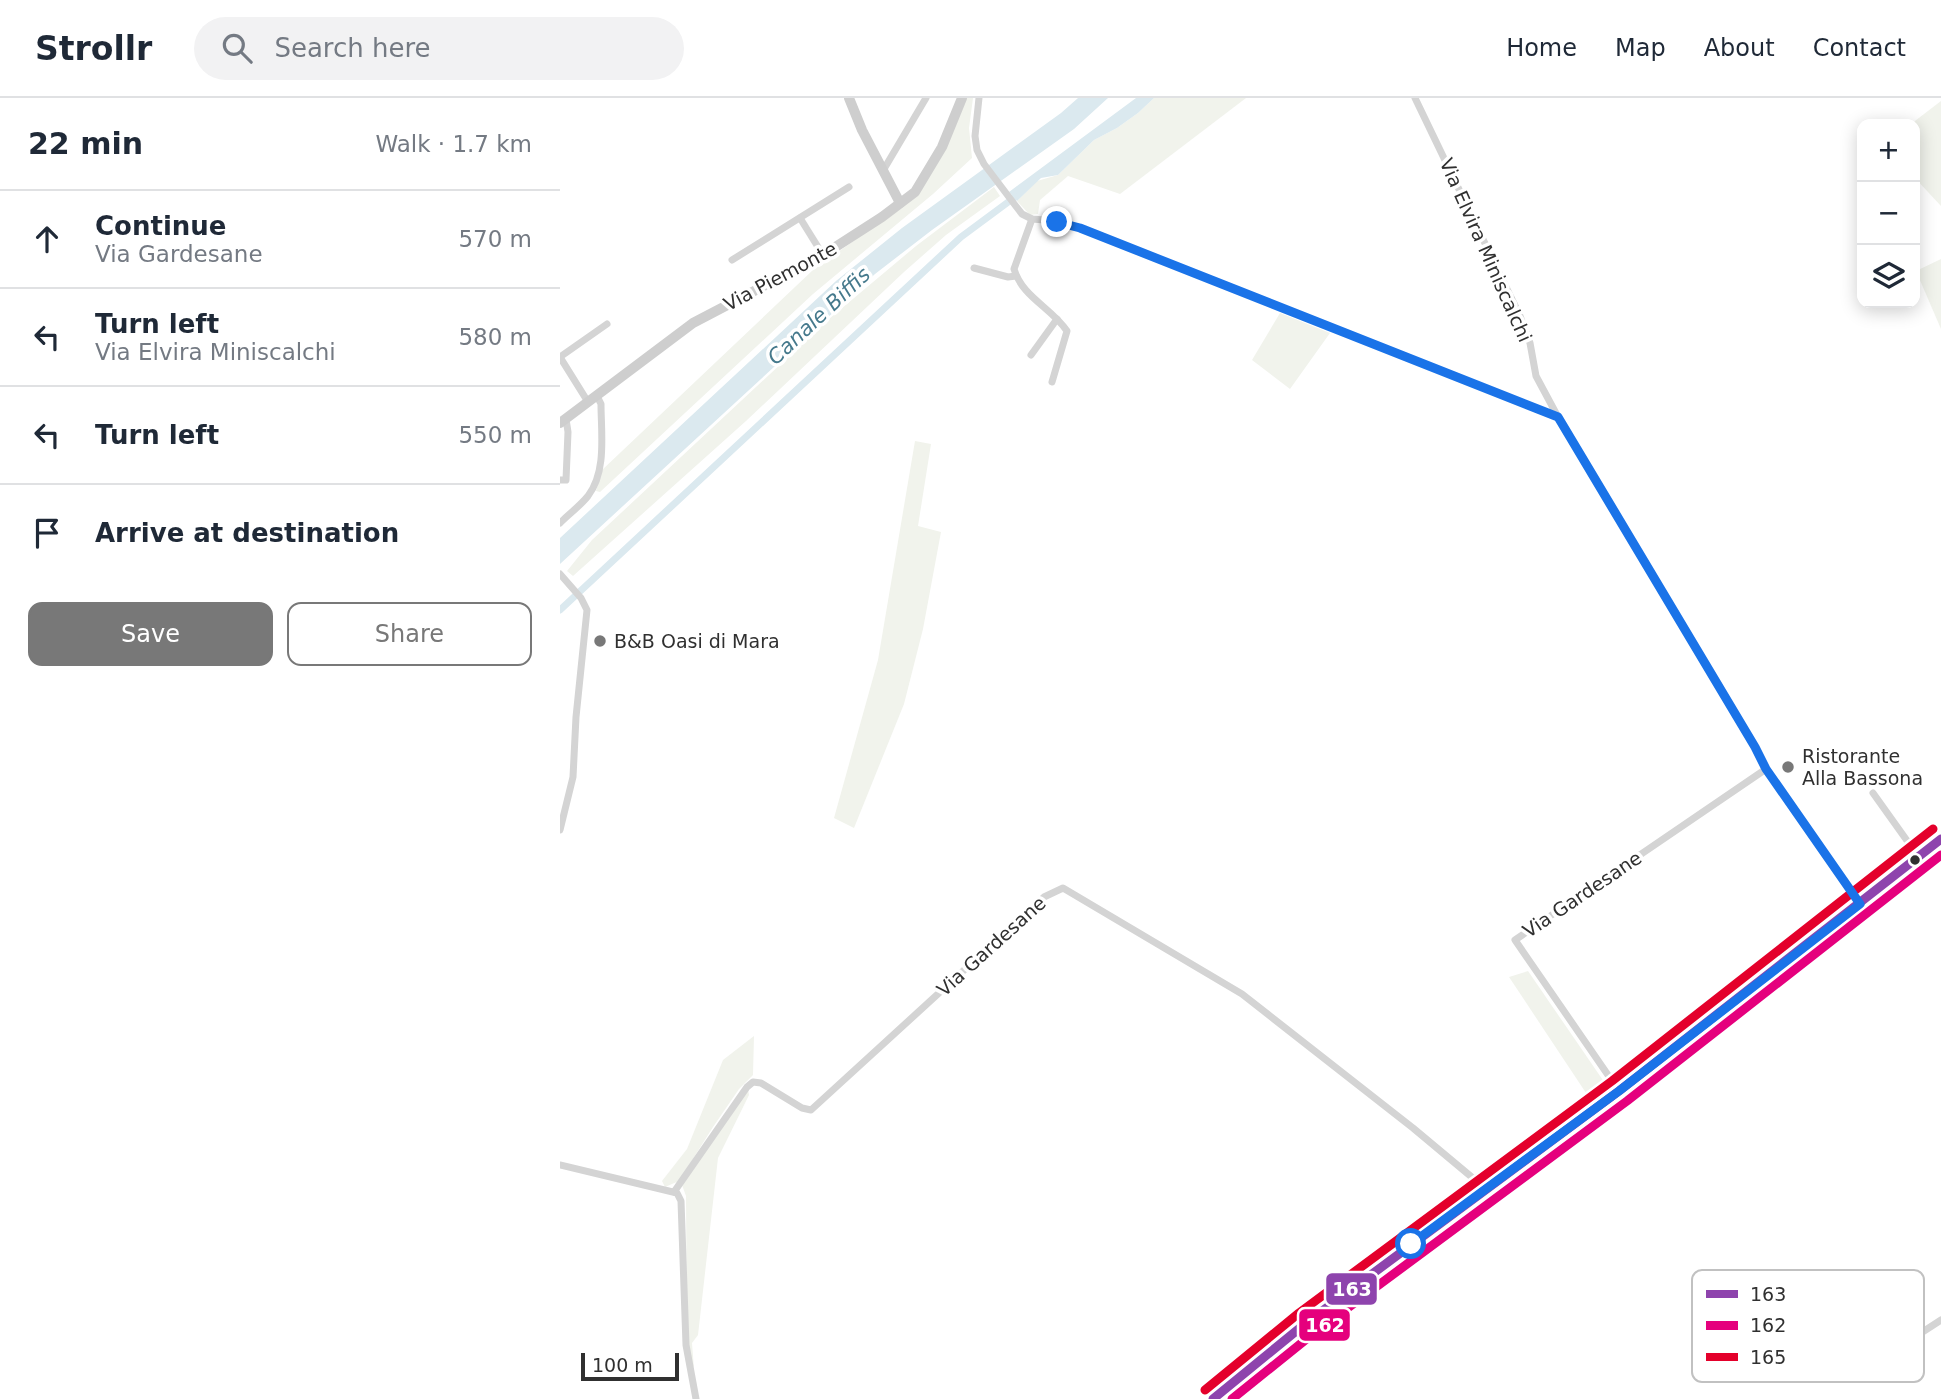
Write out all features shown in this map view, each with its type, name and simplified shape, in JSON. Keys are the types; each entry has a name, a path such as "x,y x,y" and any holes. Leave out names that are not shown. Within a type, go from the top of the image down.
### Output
{"main road":[{"path":"849,98 862,130 900,203"},
{"name":"Via Piemonte","path":"563,421 693,323 823,255 915,192 942,147 962,98"},
{"path":"1213,1399 1306,1323 1619,1091 1941,839"}],"street":[{"path":"884,169 926,98"},
{"path":"979,98 976,144 984,164 1015,205 1032,219 1080,228 1558,417"},
{"name":"Via Elvira Miniscalchi","path":"1415,98 1520,316 1530,343 1536,376 1558,417 1766,769 1860,904"},
{"path":"732,260 849,187"},
{"path":"800,218 823,255"},
{"path":"1032,219 1016,264 1016,276 1030,295 1067,331 1052,382"},
{"path":"974,268 1008,277 1016,276"},
{"path":"1031,355 1057,319"},
{"path":"560,523 588,496 598,474 601,464 601,404 593,399 560,357 607,324"},
{"path":"560,480 566,480 568,432 563,421"},
{"path":"560,575 581,598 587,610 573,777 560,830"},
{"name":"Via Gardesane","path":"1619,1091 1515,940 1766,769"},
{"path":"1872,793 1918,856"},
{"name":"Via Gardesane","path":"674,1192 753,1082 761,1083 802,1108 811,1110 1044,897 1063,888 1242,994 1486,1189"},
{"path":"560,1165 677,1193 681,1201 686,1345 696,1399"},
{"path":"1924,1331 1941,1320"}],"shaded area":[{"path":"965,98 973,98 969,128 972,158 813,294 600,492 596,491 602,470 814,269 917,193"},
{"path":"1154,98 1246,98 1120,194 1068,176 1040,200 1038,214 1030,215 1017,201 1037,181 1058,175 1094,140 1117,128"},
{"path":"1941,101 1941,206 1920,183 1920,119 1918,119"},
{"path":"994,187 1000,196 946,235 904,272 746,421 573,576 567,571 592,540 829,319 916,246"},
{"path":"1941,259 1941,329 1920,280 1920,269"},
{"path":"1280,313 1330,333 1290,389 1252,360"},
{"path":"915,441 931,444 918,526 941,532 923,629 904,704 854,828 834,818 878,660"},
{"path":"1528,971 1609,1089 1592,1102 1509,977"},
{"path":"754,1036 753,1075 739,1089 679,1181 665,1187 662,1181 687,1149 723,1060"},
{"path":"748,1089 749,1095 718,1158 698,1335 692,1343 694,1369 687,1345 686,1196 682,1185"}],"water":[{"name":"Canale Biffis","path":"1078,98 1108,98 1074,129 875,274 560,564 560,538 836,281 902,228"},
{"path":"1136,98 1154,98 1117,128 1094,140 1058,175 1041,178 1017,201 1009,192"}],"waterway":[{"path":"560,610 961,237 1015,197"}],"transit line":[{"name":"165","path":"1205,1390 1299,1313 1612,1081 1933,829"},
{"name":"163","path":"1213,1399 1306,1323 1619,1091 1941,839"},
{"name":"162","path":"1232,1399 1314,1333 1627,1101 1941,855"}],"place":[{"name":"B&B Oasi di Mara","path":"600,641"},
{"name":"Ristorante Alla Bassona","path":"1788,767"}],"route":[{"path":"1057,222 1080,228 1558,417 1766,769 1860,904 1619,1091 1411,1244"}]}
